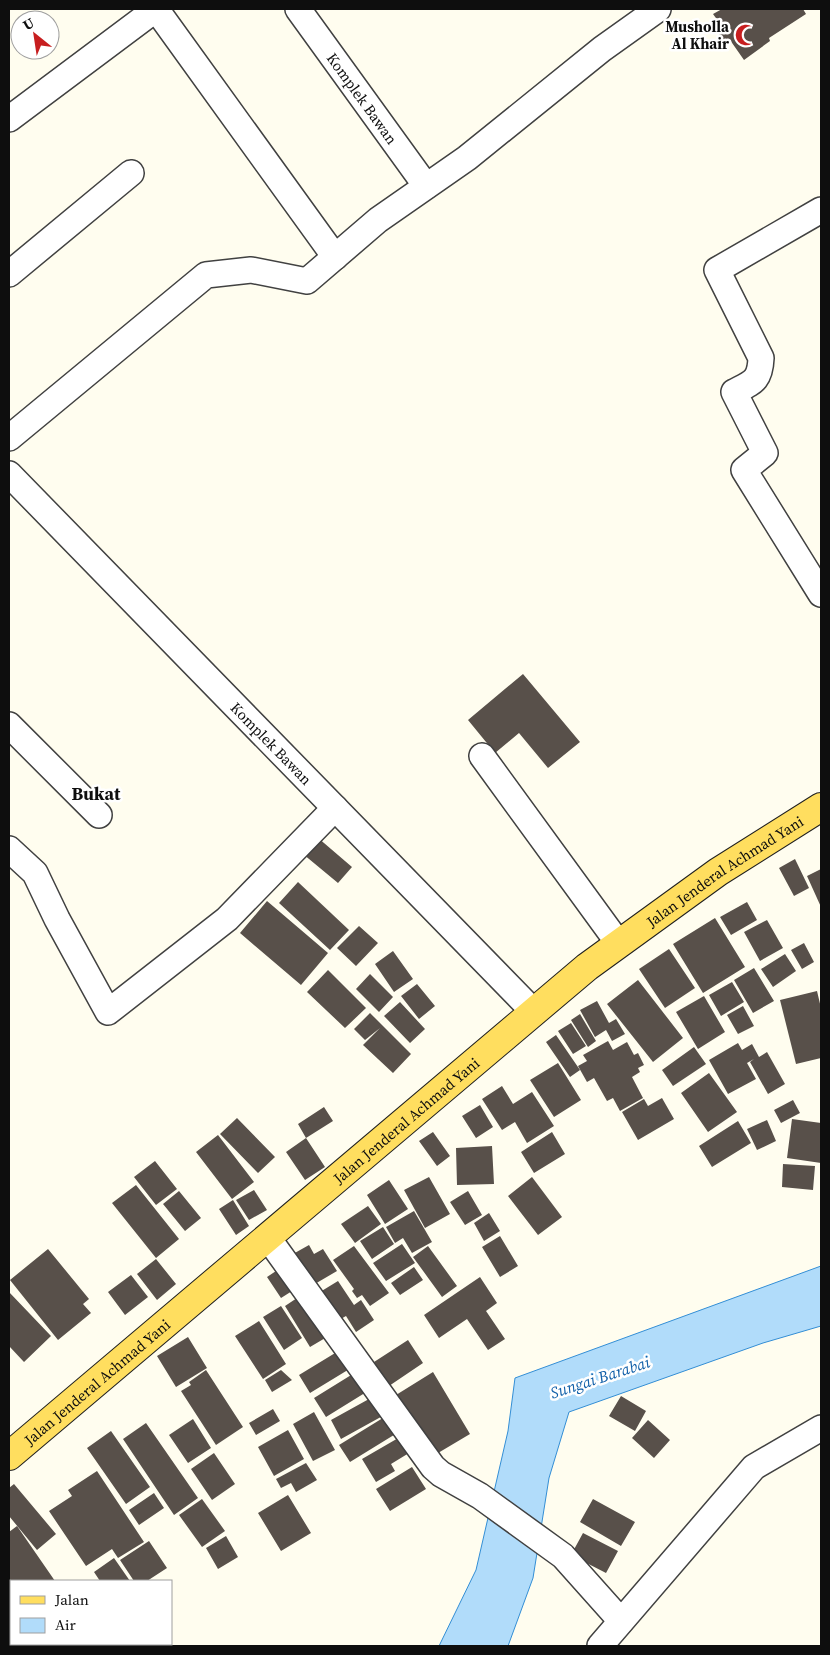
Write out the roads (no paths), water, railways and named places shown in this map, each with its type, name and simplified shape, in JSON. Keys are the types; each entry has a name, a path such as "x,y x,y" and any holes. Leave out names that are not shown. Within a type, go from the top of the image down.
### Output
{"main road":[{"name":"Jalan Jenderal Achmad Yani","path":"9,1456 587,967 718,872 821,807"}],"street":[{"path":"9,119 156,9 335,257"},
{"name":"Komplek Bawan","path":"298,9 426,186"},
{"path":"9,438 206,275 251,270 307,281 378,220 467,158 602,49 658,9"},
{"path":"9,274 131,173"},
{"path":"821,210 717,270 762,358 761,372 755,381 734,392 765,452 744,470 821,594"},
{"name":"Komplek Bawan","path":"9,474 534,1012"},
{"path":"9,724 99,816"},
{"path":"482,756 619,944"},
{"path":"9,848 35,873 57,919 108,1012 227,919 335,808"},
{"path":"268,1238 433,1466 441,1474 480,1496 563,1556 621,1622"},
{"path":"600,1646 754,1467 821,1428"}],"water":[{"name":"Sungai Barabai","path":"821,1266 821,1326 763,1343 569,1412 549,1478 533,1578 508,1646 439,1646 476,1570 508,1431 515,1378"}],"place":[{"name":"Musholla Al Khair","path":"746,35"}],"district":[{"name":"Bukat","path":"96,793"}]}
